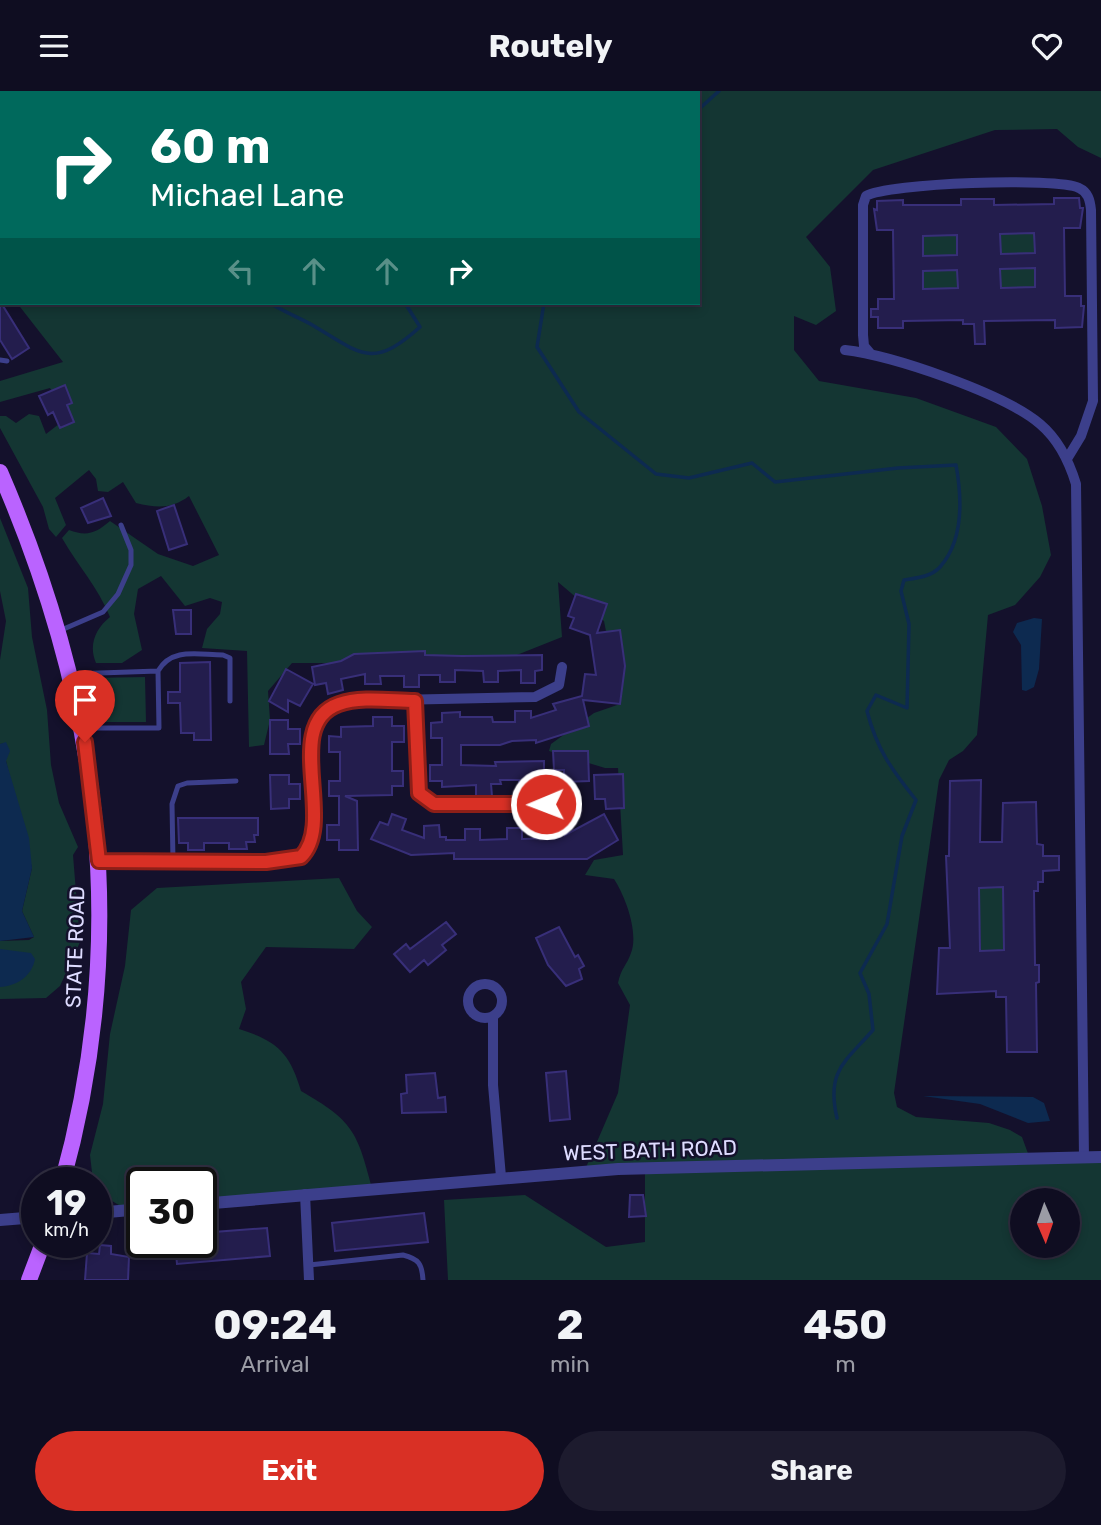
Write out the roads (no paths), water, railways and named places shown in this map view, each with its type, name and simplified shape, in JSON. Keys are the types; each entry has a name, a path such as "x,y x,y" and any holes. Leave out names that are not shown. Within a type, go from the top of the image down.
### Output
{"main road":[{"name":"STATE ROAD","path":"0,472 26,531 71,674 83,728 99,861 99,950 93,1023 77,1121 66,1167"},
{"path":"29,1280 37,1258"}],"street":[{"path":"870,353 864,346 863,335 863,205 866,196 897,186 921,185 1068,184 1082,189 1087,195 1091,210 1093,401 1081,436 1067,459"},
{"path":"845,350 901,361 1020,410 1041,425 1067,459 1076,484 1084,1158"},
{"path":"99,861 266,862 301,857 313,839 312,736 318,724 337,705 349,701 535,697 559,685 562,667"},
{"path":"415,701 417,783 419,793 425,799 434,804 476,805 546,804 570,798"},
{"path":"493,1017 493,1085 501,1177"},
{"name":"WEST BATH ROAD","path":"217,1202 618,1169 1101,1157"},
{"path":"305,1194 309,1280"},
{"path":"0,1220 21,1218"}],"lane":[{"path":"0,360 7,361"},
{"path":"59,631 103,612 118,594 131,565 131,550 121,525"},
{"path":"83,728 159,728 158,671 165,659 173,655 223,655 230,658 230,701"},
{"path":"71,674 158,671"},
{"path":"173,862 172,804 178,786 187,783 236,781"},
{"path":"309,1265 403,1255 416,1258 422,1266 423,1280"}],"water":[{"path":"1034,618 1042,619 1039,669 1034,687 1026,691 1022,690 1021,645 1013,632 1017,623"},
{"path":"6,742 10,751 6,761 29,838 32,868 22,911 34,937 0,941 0,744"},
{"path":"0,949 31,953 35,959 31,970 23,979 0,987"},
{"path":"923,1096 1033,1097 1044,1103 1050,1121 1028,1123 980,1104"}],"waterway":[{"path":"700,108 719,91"},
{"path":"274,305 344,344 367,353 390,349 420,327 406,305"},
{"path":"544,305 537,347 579,412 656,474 689,478 752,463 775,482 898,468 956,465 959,518 948,556 932,573 904,580 901,591 909,624 907,708 876,695 867,711 886,759 916,800 902,836 887,924 860,973 869,994 873,1030 840,1068 834,1089 837,1118"}]}
